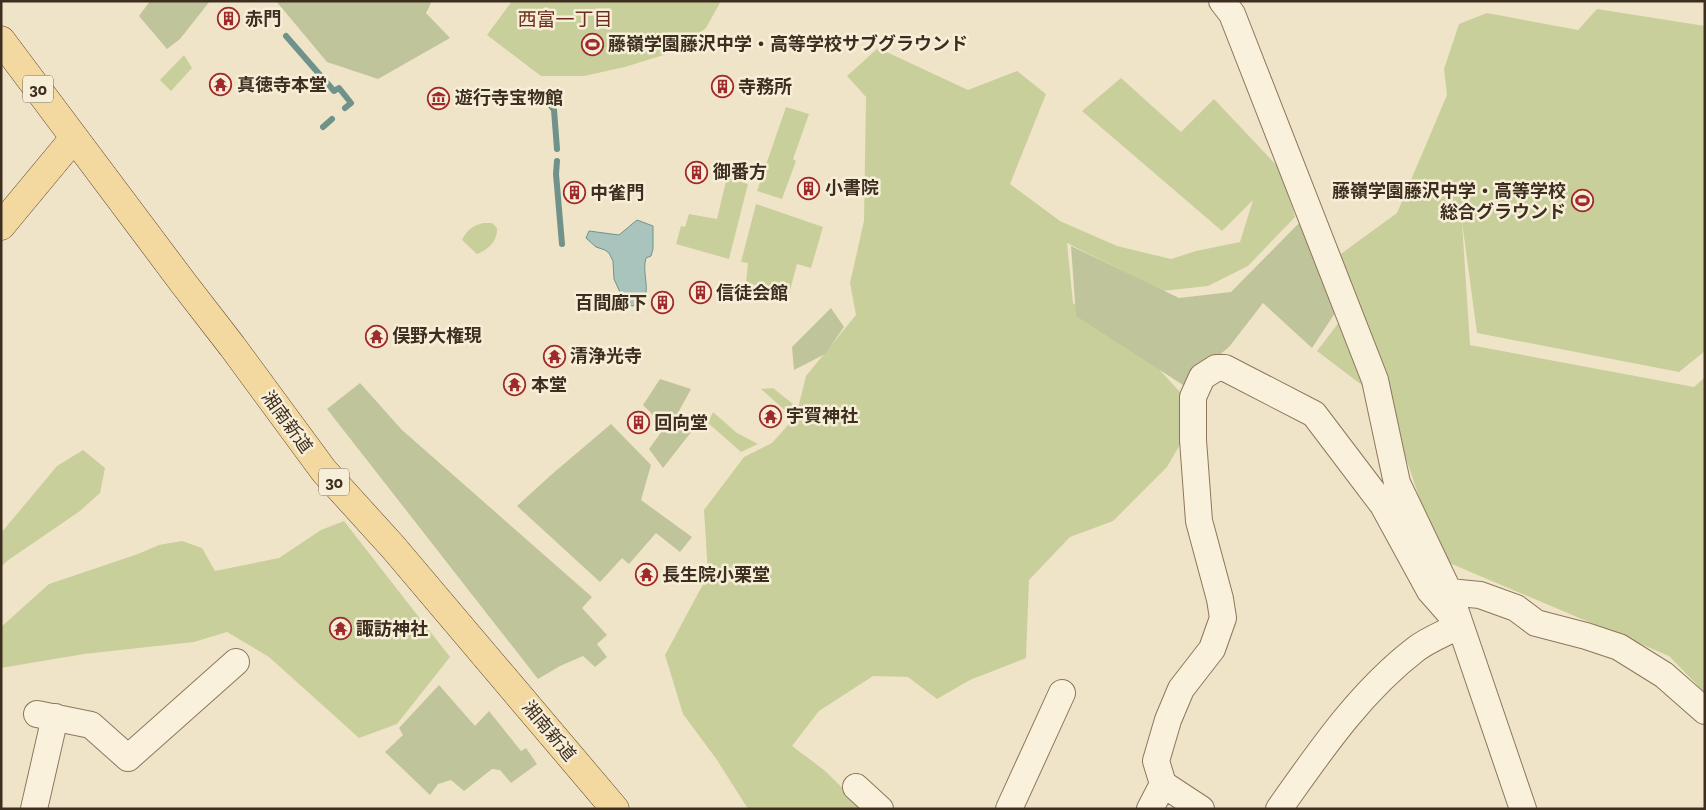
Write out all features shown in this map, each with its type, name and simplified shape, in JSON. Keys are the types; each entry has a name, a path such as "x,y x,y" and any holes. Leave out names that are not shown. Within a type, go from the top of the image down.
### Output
{"main road":[{"name":"湘南新道","path":"1,40 324,471 393,547 615,809"},
{"path":"1,226 74,138"}],"street":[{"path":"1222,1 1232,14 1375,380 1397,483 1449,592 1523,809"},
{"path":"1201,809 1163,784 1156,761 1168,720 1181,689 1212,649 1223,618 1220,599 1199,522 1193,440 1193,397 1202,377 1216,368 1225,368 1314,414 1383,505 1430,591 1460,625"},
{"path":"1449,592 1480,595 1516,608 1536,623 1586,636 1619,648 1664,675 1705,711"},
{"path":"1279,809 1333,732 1380,680 1418,647 1460,625"},
{"path":"34,809 46,715 91,725 128,758 236,662"},
{"path":"1009,809 1062,693"},
{"path":"1150,809 1163,784"},
{"path":"856,787 880,809"}],"green space":[{"path":"150,1 210,1 180,39 167,49 139,16"},
{"path":"276,1 429,1 431,3 426,13 450,38 378,79 327,62"},
{"name":"藤嶺学園藤沢中学・高等学校サブグラウンド","path":"512,1 721,1 706,28 673,52 625,67 584,76 541,76 487,35"},
{"path":"1597,9 1705,26 1705,351 1679,372 1477,333 1462,222 1470,345 1694,387 1705,377 1705,693 1669,656 1440,559 1388,405 1317,351 1340,321 1338,256 1397,213 1447,95 1444,69 1459,24 1487,13 1578,30"},
{"path":"878,48 968,90 1017,71 1046,94 1010,184 1060,221 1117,246 1171,259 1196,251 1240,242 1253,200 1222,231 1082,111 1121,78 1181,132 1214,99 1282,171 1295,217 1248,266 1208,286 1162,291 1067,243 1073,303 1148,357 1188,401 1185,436 1167,467 1113,521 1070,537 1029,580 1026,658 970,680 937,699 908,677 873,676 819,711 792,746 824,770 864,809 748,809 717,760 683,714 665,655 708,575 704,510 744,457 772,443 796,416 806,376 856,315 850,283 864,221 866,97 847,76"},
{"path":"184,55 192,68 171,91 160,80"},
{"path":"786,107 809,114 793,159 796,161 782,199 757,191"},
{"path":"727,177 748,184 729,259 676,244 681,226 685,227 689,214 717,219"},
{"path":"756,204 823,227 811,268 797,264 789,294 746,283 748,263 741,262"},
{"path":"1304,218 1335,313 1312,348 1263,303 1229,347 1183,385 1076,316 1071,246 1179,298 1231,292"},
{"path":"483,223 492,223 497,228 497,233 494,241 485,250 477,254 462,240 470,229"},
{"path":"831,308 844,327 825,354 794,370 792,347"},
{"path":"660,379 691,389 679,411 695,427 663,468 649,449 665,427 643,405"},
{"path":"360,383 402,430 592,597 582,608 607,635 597,644 607,657 595,667 583,656 560,666 538,679 327,409"},
{"path":"773,388 793,404 788,413 761,389"},
{"path":"713,412 737,433 758,444 741,452 708,423"},
{"path":"611,424 651,465 641,500 692,537 680,552 656,533 629,564 622,558 600,582 517,506"},
{"path":"83,450 105,468 100,493 80,511 1,567 1,533 57,466"},
{"path":"344,521 450,657 397,724 359,738 269,657 227,632 194,642 84,654 1,668 1,627 49,584 159,545 182,541 202,548 215,571 279,558 321,530"},
{"path":"439,685 475,726 489,711 521,751 526,748 537,764 511,783 500,770 492,769 464,791 451,780 438,784 430,795 385,752 403,735 399,728"}],"water":[{"path":"637,220 653,226 653,249 651,256 646,258 645,263 645,297 640,299 637,305 632,306 625,303 614,279 613,261 609,253 596,247 586,238 589,231 619,235"}],"waterway":[{"path":"286,36 334,91 339,88 351,103 345,108"},
{"path":"546,99 554,110 557,149"},
{"path":"323,127 332,119"},
{"path":"557,161 556,174 562,244"}],"place":[{"name":"赤門","path":"229,19"},
{"name":"藤嶺学園藤沢中学・高等学校サブグラウンド","path":"592,44"},
{"name":"真徳寺本堂","path":"221,85"},
{"name":"寺務所","path":"722,87"},
{"name":"遊行寺宝物館","path":"439,98"},
{"name":"御番方","path":"697,172"},
{"name":"小書院","path":"809,188"},
{"name":"中雀門","path":"574,193"},
{"name":"藤嶺学園藤沢中学・高等学校 総合グラウンド","path":"1582,201"},
{"name":"信徒会館","path":"700,293"},
{"name":"百間廊下","path":"663,303"},
{"name":"俣野大権現","path":"376,336"},
{"name":"清浄光寺","path":"554,356"},
{"name":"本堂","path":"515,385"},
{"name":"宇賀神社","path":"770,416"},
{"name":"回向堂","path":"638,423"},
{"name":"長生院小栗堂","path":"646,575"},
{"name":"諏訪神社","path":"340,629"}],"district":[{"name":"西富一丁目","path":"565,19"}]}
